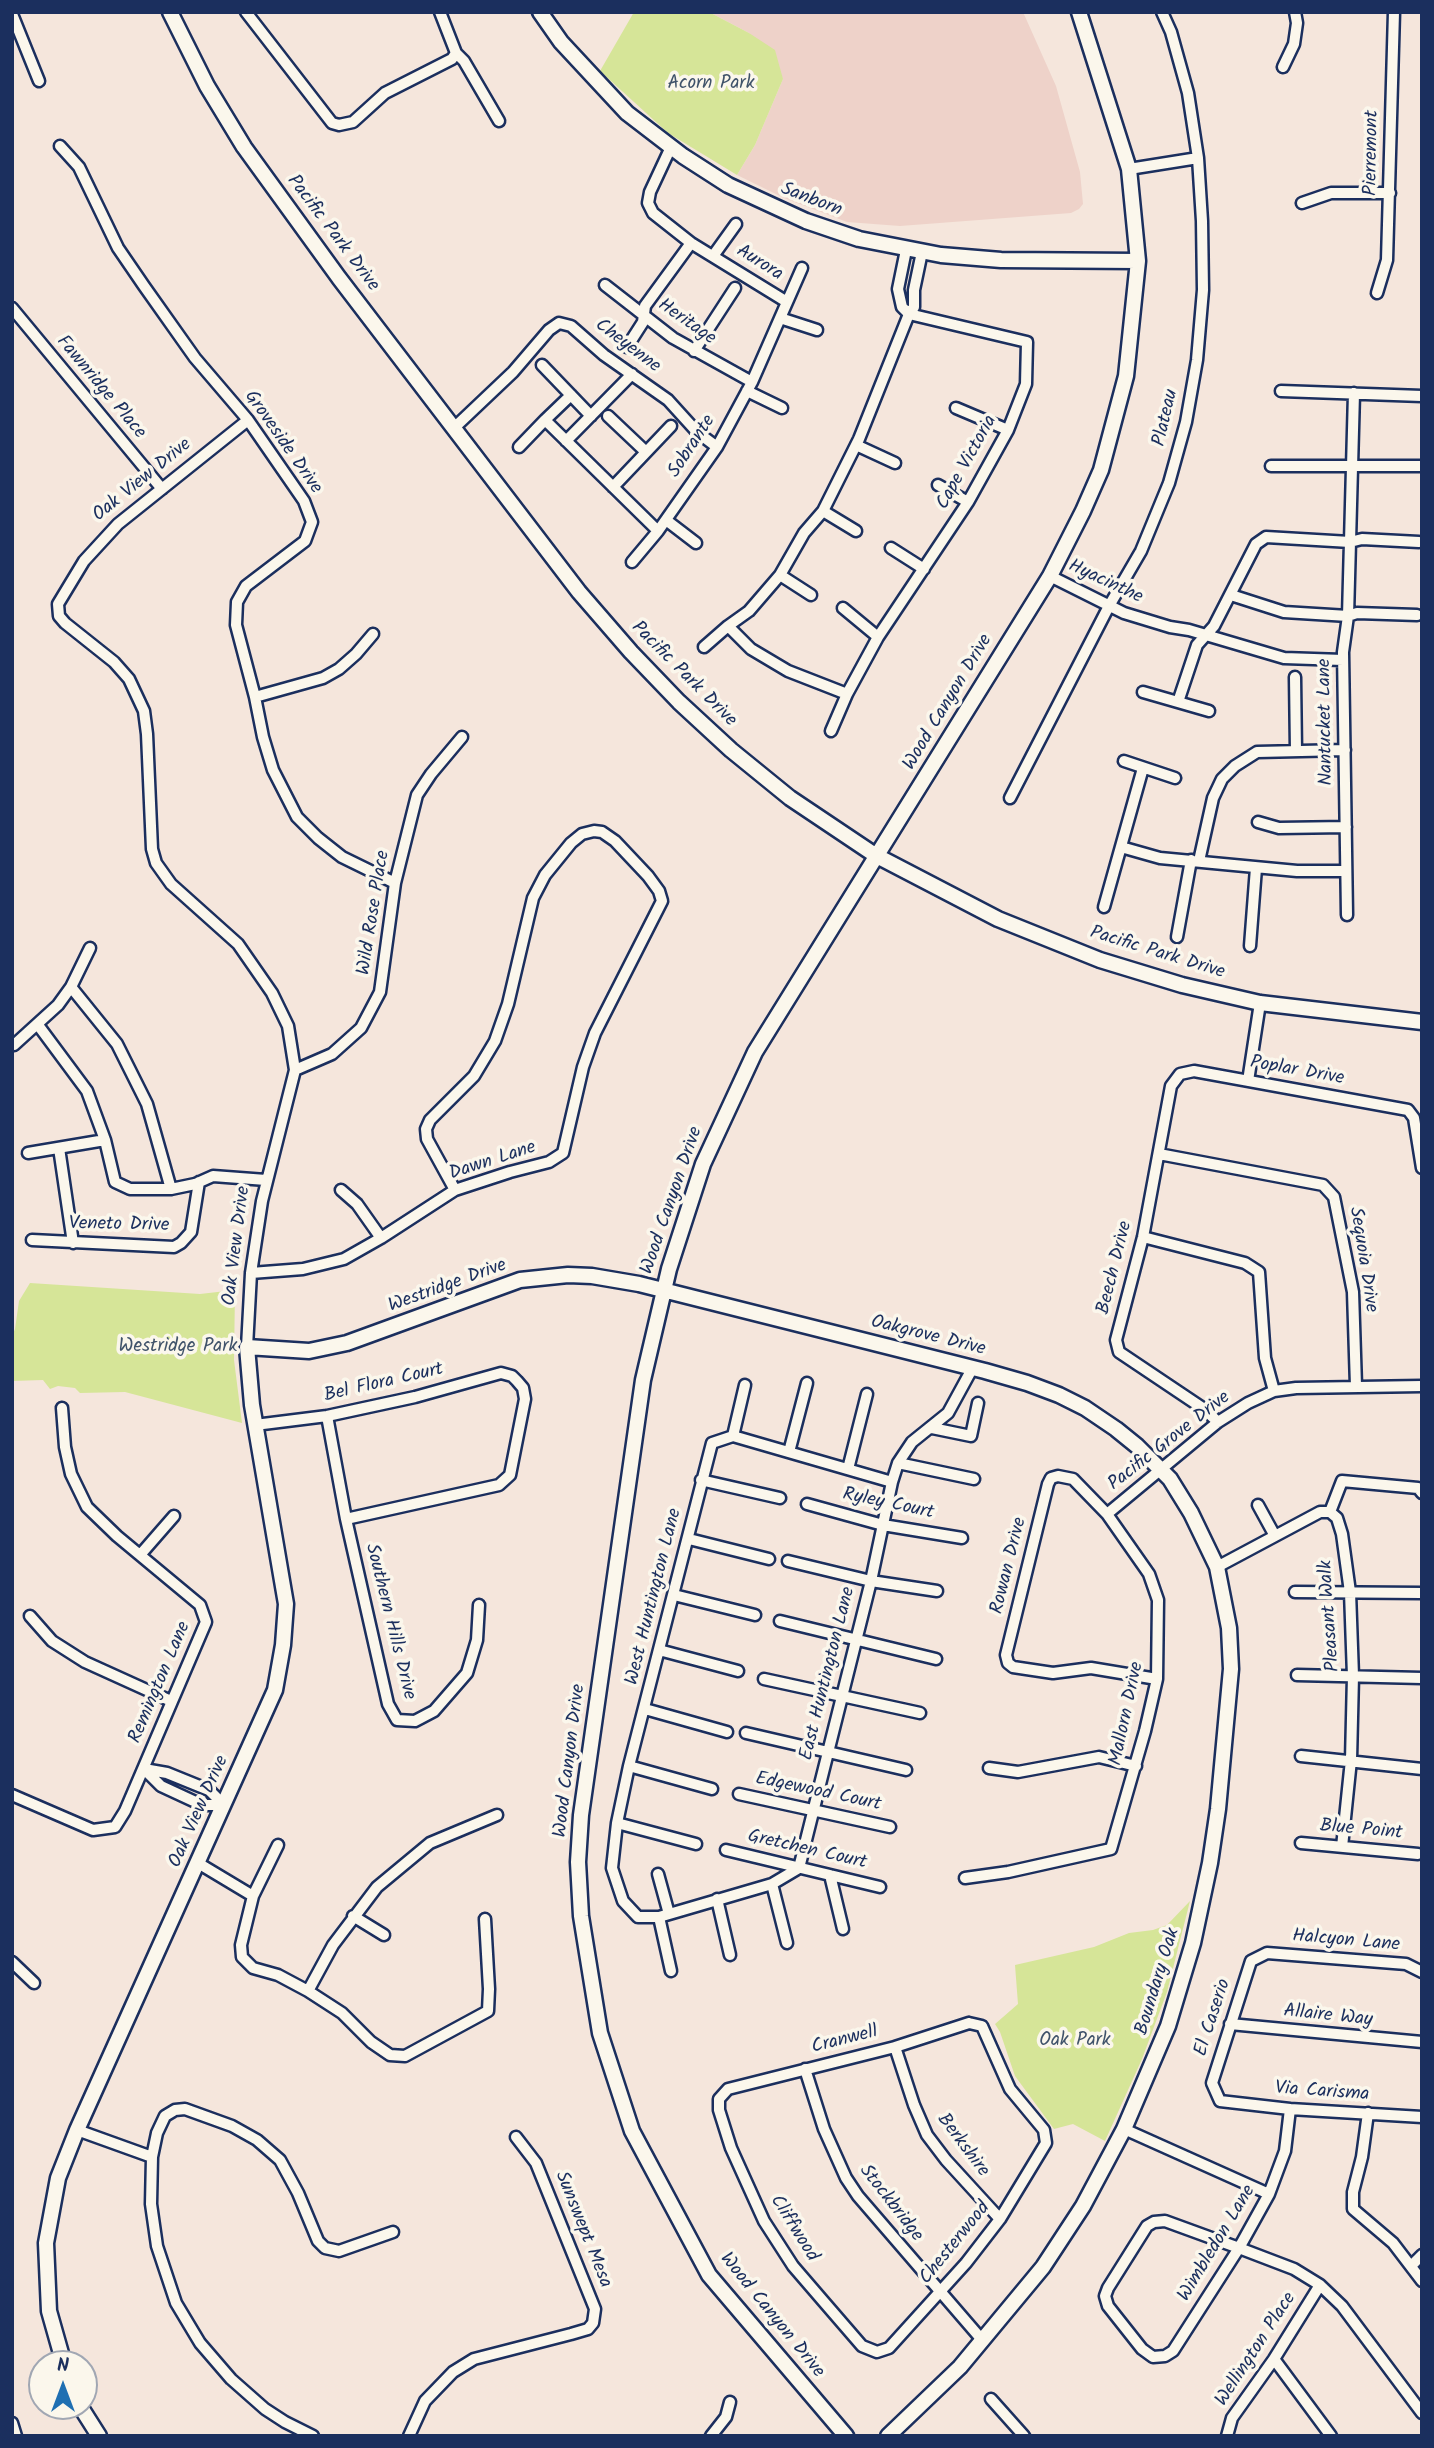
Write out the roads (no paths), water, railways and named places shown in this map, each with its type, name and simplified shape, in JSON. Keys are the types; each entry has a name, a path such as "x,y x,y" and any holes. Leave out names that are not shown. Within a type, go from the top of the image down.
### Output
{"street":[{"name":"Pacific Park Drive","path":"170,12 207,86 244,147 339,278 579,592 657,680 731,750 790,798 875,855 998,919 1101,960 1182,985 1260,1003 1422,1022"},
{"path":"246,12 332,123 339,125 353,122 385,93 406,80 440,67 452,59 456,52"},
{"path":"440,12 456,52 499,121"},
{"name":"Sanborn","path":"540,12 561,42 627,113 671,147 728,185 769,205 829,229 906,250 1001,260 1138,261"},
{"name":"Wood Canyon Drive","path":"846,2436 709,2275 632,2131 600,2033 581,1916 581,1815 643,1380 663,1290 703,1164 750,1062 875,855 917,793 951,733 1050,576 1101,470 1126,376 1138,261 1129,169 1079,12"},
{"name":"Plateau","path":"1010,798 1109,606 1141,551 1158,514 1186,422 1197,360 1203,290 1202,220 1198,158 1188,93 1171,32 1162,12"},
{"path":"1283,67 1294,44 1297,23 1295,12"},
{"name":"Pierremont","path":"1377,293 1387,260 1394,12"},
{"path":"12,14 39,81"},
{"name":"Groveside Drive","path":"60,146 79,167 118,248 195,358 248,421 304,501 312,522 305,541 246,586 237,602 236,625 256,697 262,737 273,770 297,817 342,857 395,883"},
{"name":"Aurora","path":"671,147 650,192 648,203 653,213 691,243 787,302"},
{"path":"1129,169 1198,158"},
{"path":"1302,203 1331,193 1390,193"},
{"name":"Aurora","path":"713,256 736,224"},
{"path":"626,347 643,322 645,306 691,243"},
{"path":"906,250 898,289 902,307 909,314"},
{"path":"704,647 749,611 780,575 804,533 823,511 856,445 914,307 914,290 922,252"},
{"name":"Sobrante","path":"632,562 658,531 717,447 749,387 802,268"},
{"name":"Heritage","path":"605,285 643,315 749,387"},
{"path":"694,351 735,288"},
{"name":"Fawnridge Place","path":"12,308 162,489"},
{"name":"Cape Victoria","path":"831,732 847,694 878,637 968,502 1008,430 1026,384 1027,342 909,314"},
{"path":"780,318 817,330"},
{"name":"Cheyenne","path":"455,427 513,372 549,330 559,323 571,326 604,355 668,400 697,432 717,447"},
{"path":"542,365 591,415"},
{"path":"566,442 632,374"},
{"path":"749,387 782,408"},
{"path":"1281,391 1422,396"},
{"name":"Nantucket Lane","path":"1347,915 1343,660 1349,616 1354,393"},
{"path":"519,447 571,395"},
{"path":"956,408 1008,430"},
{"path":"608,415 646,452"},
{"path":"545,420 658,531"},
{"name":"Oak View Drive","path":"60,2350 49,2311 46,2244 58,2178 77,2130 275,1690 283,1645 286,1604 256,1425 247,1348 251,1273 266,1181 295,1070 288,1026 272,993 254,966 238,944 171,884 156,863 151,841 144,710 134,687 114,662 65,623 59,615 58,604 84,561 118,523 248,421"},
{"path":"613,486 671,426"},
{"path":"856,445 895,463"},
{"path":"1271,466 1422,466"},
{"path":"937,485 968,502"},
{"path":"823,511 856,531"},
{"path":"666,520 696,543"},
{"path":"1178,702 1197,645 1214,626 1256,544 1266,537 1350,542 1362,539 1419,542"},
{"path":"891,548 924,569"},
{"path":"780,575 811,595"},
{"name":"Hyacinthe","path":"1050,576 1109,606 1146,620 1284,658 1343,660"},
{"path":"1231,595 1284,612 1349,616 1357,613 1417,615"},
{"path":"843,608 878,637"},
{"path":"728,626 751,649 788,671 847,694"},
{"path":"256,697 323,678 340,669 373,634"},
{"path":"1295,677 1296,751"},
{"path":"1143,692 1209,711"},
{"name":"Wild Rose Place","path":"295,1070 332,1054 361,1028 380,992 395,883 417,795 462,737"},
{"path":"1177,937 1195,860 1213,798 1222,779 1257,752 1345,750"},
{"path":"1124,761 1175,778"},
{"path":"1104,907 1143,768"},
{"path":"1258,821 1279,828 1346,827"},
{"name":"Dawn Lane","path":"251,1273 303,1269 344,1259 382,1238 455,1190 549,1162 563,1153 583,1067 595,1033 662,901 659,891 615,841 602,832 582,834 571,843 545,875 533,898 508,1004 495,1041 474,1076 430,1120 426,1129 427,1139 455,1190"},
{"path":"1121,847 1160,858 1297,872 1346,871"},
{"path":"1250,946 1256,868"},
{"path":"14,1045 58,1005 71,987 90,948"},
{"path":"71,987 117,1044 148,1104 170,1189"},
{"path":"1248,1081 1260,1003"},
{"path":"38,1026 87,1091 105,1140 115,1182 130,1189 170,1189 213,1176 266,1181"},
{"name":"Poplar Drive","path":"1180,1074 1194,1071 1408,1110 1414,1118 1422,1168"},
{"name":"Beech Drive","path":"1180,1074 1171,1086 1143,1237 1116,1340 1119,1352 1204,1409 1218,1422"},
{"path":"28,1153 105,1140"},
{"path":"59,1148 73,1243"},
{"name":"Sequoia Drive","path":"1159,1154 1323,1185 1334,1197 1353,1292 1356,1386"},
{"name":"Veneto Drive","path":"32,1240 173,1247 191,1232 199,1182"},
{"path":"341,1190 357,1204 382,1238"},
{"path":"1143,1237 1245,1262 1259,1272 1265,1358 1274,1391"},
{"name":"Westridge Drive","path":"247,1348 309,1351 347,1343 520,1280 568,1275 592,1276 663,1290"},
{"name":"Oakgrove Drive","path":"663,1290 1027,1383 1085,1408 1137,1446 1161,1470"},
{"name":"East Huntington Lane","path":"799,1868 898,1463 912,1442 948,1413 972,1368"},
{"name":"Bel Flora Court","path":"256,1425 327,1416 415,1397 501,1373 512,1376 523,1388 525,1399 510,1475 499,1485 346,1519"},
{"path":"789,1452 807,1382"},
{"path":"745,1385 733,1436 892,1482"},
{"name":"Pacific Grove Drive","path":"1107,1514 1218,1422 1274,1391 1296,1388 1422,1386"},
{"path":"848,1469 867,1394"},
{"path":"932,1428 971,1436 978,1403"},
{"name":"Remington Lane","path":"12,1795 93,1830 115,1827 144,1769 206,1622 200,1605 87,1507 71,1474 65,1447 62,1408"},
{"name":"Southern Hills Drive","path":"327,1416 346,1519 388,1704 397,1720 415,1721 434,1711 467,1673 477,1640 479,1605"},
{"name":"West Huntington Lane","path":"664,1916 638,1917 623,1901 612,1868 617,1823 629,1766 712,1443 733,1436"},
{"path":"898,1463 974,1479"},
{"name":"Boundary Oak","path":"888,2436 937,2390 983,2341 1042,2267 1083,2206 1124,2129 1168,2026 1194,1943 1218,1809 1231,1669 1229,1628 1217,1567 1191,1513 1161,1470"},
{"name":"Mallorn Drive","path":"965,1878 1008,1872 1111,1849 1136,1766 1157,1679 1158,1600 1149,1574 1107,1514 1073,1479 1058,1476"},
{"name":"Rowan Drive","path":"1058,1476 1051,1478 1048,1484 1006,1655 1008,1663 1013,1667 1053,1673 1091,1668 1157,1679"},
{"path":"701,1480 780,1498"},
{"path":"1217,1567 1320,1512 1330,1512 1342,1481 1418,1488 1422,1493"},
{"name":"Ryley Court","path":"807,1504 883,1525 962,1538"},
{"path":"1258,1505 1275,1536"},
{"name":"Pleasant Walk","path":"1330,1512 1337,1518 1342,1534 1350,1592 1353,1676 1351,1760 1342,1847"},
{"path":"140,1555 174,1516"},
{"path":"688,1539 769,1559"},
{"path":"788,1561 871,1581 937,1591"},
{"path":"1295,1592 1422,1593"},
{"path":"674,1595 755,1615"},
{"path":"30,1616 52,1641 85,1662 172,1701"},
{"path":"779,1620 936,1659"},
{"path":"659,1650 738,1671"},
{"path":"1297,1675 1422,1678"},
{"path":"764,1679 920,1713"},
{"path":"645,1709 727,1732"},
{"path":"746,1733 906,1770"},
{"path":"1301,1756 1422,1769"},
{"path":"989,1768 1017,1772 1099,1757 1136,1766"},
{"path":"629,1766 712,1788"},
{"path":"144,1769 167,1773 209,1790 224,1805"},
{"path":"144,1769 161,1786 202,1805 224,1805"},
{"path":"174,1792 180,1778"},
{"name":"Edgewood Court","path":"739,1794 890,1827"},
{"path":"309,1991 321,1964 353,1916 377,1887 430,1843 498,1815"},
{"path":"617,1823 696,1844"},
{"name":"Blue Point","path":"1301,1843 1418,1854"},
{"path":"278,1845 253,1896 241,1945 242,1957 253,1968 278,1975 309,1991 342,2013 371,2042 390,2055 405,2056 488,2011 485,1919"},
{"name":"Gretchen Court","path":"726,1850 880,1887"},
{"path":"198,1863 253,1896"},
{"path":"664,1916 772,1884 799,1868"},
{"path":"658,1874 671,1971"},
{"path":"831,1875 843,1929"},
{"path":"772,1884 787,1943"},
{"path":"717,1899 730,1955"},
{"path":"353,1916 384,1935"},
{"name":"Halcyon Lane","path":"1266,1953 1406,1964 1422,1972"},
{"name":"El Caserio","path":"1220,2101 1212,2082 1230,2024 1251,1961 1266,1953"},
{"path":"12,1962 34,1983"},
{"name":"Cranwell","path":"719,2099 728,2089 895,2047 969,2023 982,2025 1010,2089 1044,2130 1046,2143"},
{"name":"Allaire Way","path":"1230,2024 1422,2042"},
{"name":"Berkshire","path":"895,2047 927,2136 1000,2219"},
{"name":"Stockbridge","path":"805,2069 824,2129 846,2178 873,2215 983,2341"},
{"name":"Cliffwood","path":"719,2099 719,2109 731,2148 764,2221 793,2266 831,2311 862,2346 877,2352"},
{"name":"Via Carisma","path":"1220,2101 1290,2109 1422,2117"},
{"path":"313,2436 285,2422 247,2394 215,2363 186,2322 168,2283 157,2246 151,2204 152,2157 157,2133 166,2116 175,2110 185,2109 232,2126 257,2140 279,2160 298,2193 318,2241 325,2248 338,2250 393,2232"},
{"name":"Wimbledon Lane","path":"1239,2248 1165,2221 1154,2222 1147,2226 1108,2288 1105,2296 1108,2306 1142,2349 1153,2357 1165,2356 1173,2351 1239,2248 1269,2194 1285,2151 1290,2109"},
{"path":"1368,2113 1362,2157 1353,2192 1353,2209 1393,2244 1422,2281"},
{"path":"1124,2129 1269,2194"},
{"path":"77,2130 152,2157"},
{"name":"Sunswept Mesa","path":"409,2436 425,2401 453,2372 474,2359 579,2332 593,2323 594,2309 536,2163 516,2137"},
{"name":"Chesterwood","path":"877,2352 889,2348 940,2293 1000,2219 1046,2143"},
{"path":"1239,2248 1294,2269 1320,2285 1342,2306 1422,2413"},
{"path":"1411,2266 1422,2255"},
{"name":"Wellington Place","path":"1227,2436 1232,2418 1320,2285"},
{"path":"1274,2358 1331,2436"},
{"path":"991,2399 1024,2436"},
{"path":"711,2436 726,2417 730,2402"},
{"path":"89,2420 99,2436"},
{"path":"12,2423 16,2436"}],"park label":[{"name":"Acorn Park","path":"711,85"},
{"name":"Westridge Park","path":"178,1348"},
{"name":"Oak Park","path":"1075,2042"}]}
